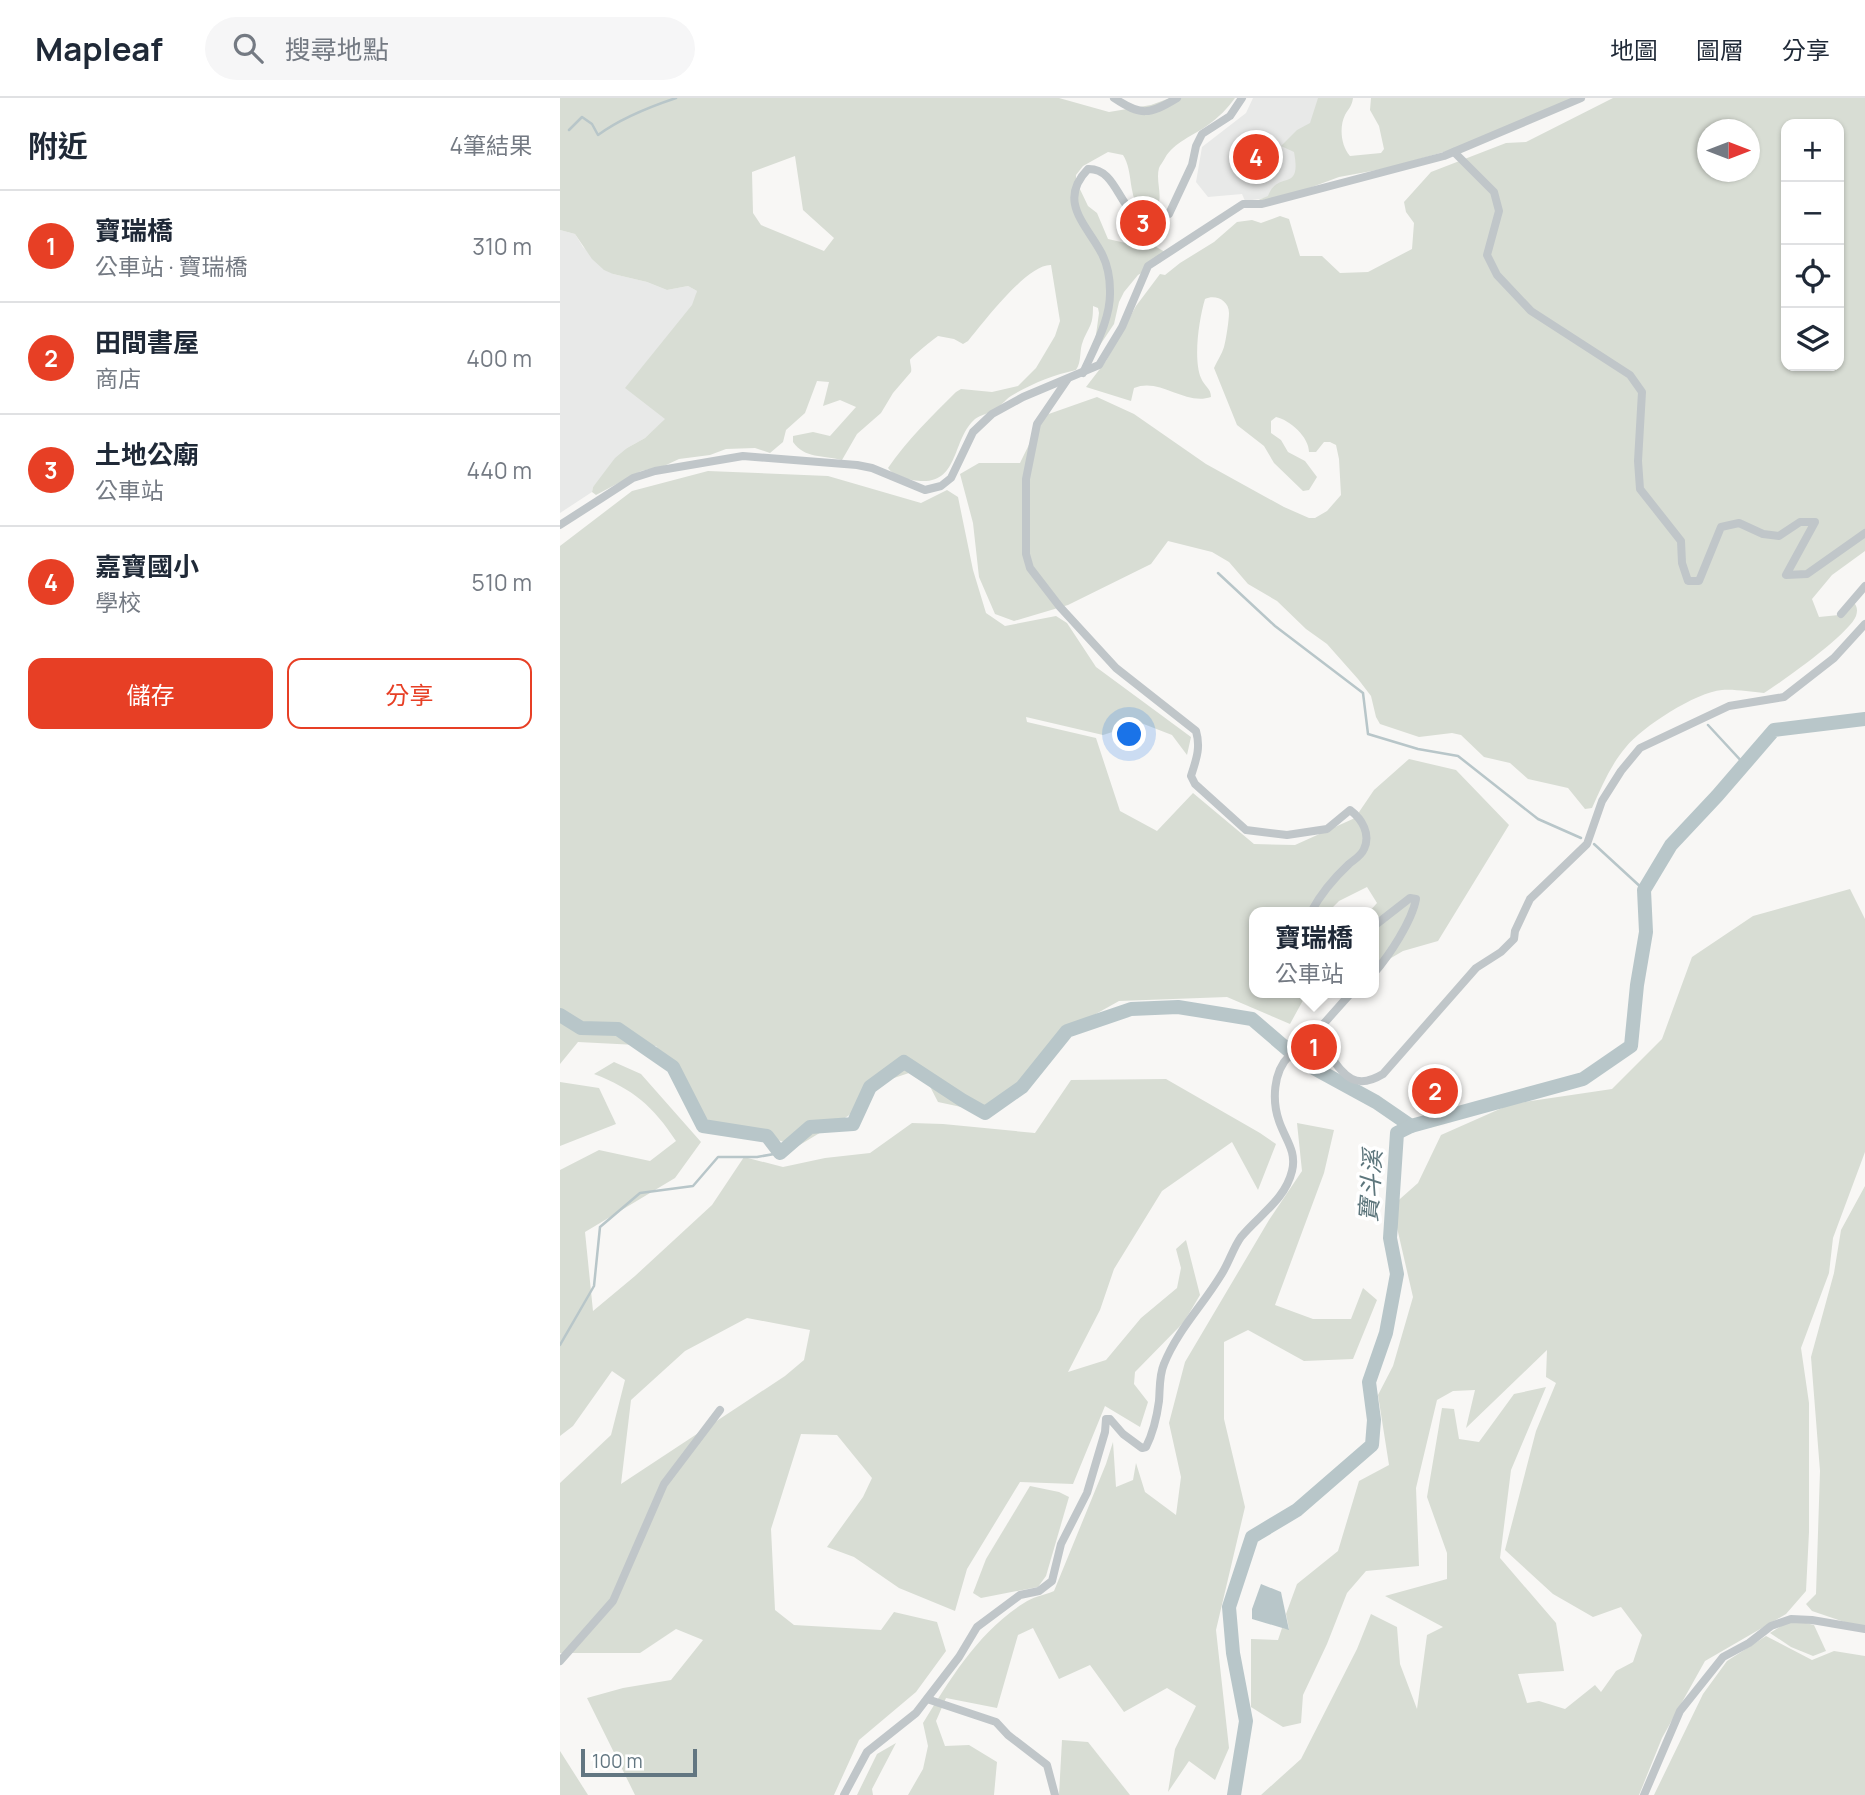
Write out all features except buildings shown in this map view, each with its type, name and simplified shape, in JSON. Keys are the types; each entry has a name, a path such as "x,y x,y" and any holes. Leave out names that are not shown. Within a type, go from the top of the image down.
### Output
{"street":[{"path":"1114,98 1132,111 1149,111 1177,98"},
{"path":"1083,373 1102,328 1110,295 1109,275 1103,257 1077,215 1074,189 1079,178 1087,169 1102,171 1113,182 1121,198 1135,215 1152,220 1168,214 1192,165 1202,134 1230,116 1242,98"},
{"path":"560,525 633,478 655,471 743,456 857,465 873,468 925,490 941,486 951,478 973,432 981,422 1023,397 1099,365 1122,327 1148,266 1243,204 1262,204 1454,152 1581,98"},
{"path":"1454,152 1494,192 1499,211 1487,256 1497,275 1531,312 1630,374 1642,392 1638,461 1640,489 1681,541 1682,564 1688,582 1699,581 1721,527 1739,523 1763,534 1779,536 1800,522 1815,522 1786,575 1807,574 1865,533"},
{"path":"1068,379 1037,424 1026,479 1026,554 1030,568 1060,607 1116,668 1196,731 1199,743 1191,776 1195,784 1246,830 1287,835 1327,829 1350,810 1357,816 1366,834 1366,846 1314,907"},
{"path":"1840,614 1865,586"},
{"path":"844,1795 867,1752 916,1713 959,1657 977,1627 1020,1595 1039,1591 1052,1581 1061,1544 1087,1493 1105,1432 1106,1419 1110,1419 1135,1445 1146,1447 1155,1422 1163,1365 1221,1275 1240,1239 1280,1197 1290,1181 1294,1165 1291,1144 1279,1121 1276,1100 1276,1082 1281,1065 1292,1053 1314,1043 1322,1045 1351,1079 1362,1083 1382,1074 1476,968 1514,939 1518,923 1530,899 1587,844 1602,801 1640,748 1729,706 1784,697 1834,658 1865,624"},
{"path":"1379,922 1410,898 1416,899 1414,909 1379,967"},
{"path":"1314,1043 1319,1029 1347,998"},
{"path":"560,1661 613,1601 664,1484 720,1410"},
{"path":"1644,1795 1680,1711 1723,1657 1749,1643 1771,1626 1791,1619 1812,1619 1865,1629"},
{"path":"927,1699 996,1722 1008,1735 1047,1765 1055,1795"}],"shaded area":[{"path":"560,98 1059,98 1109,112 1151,105 1170,98 1235,98 1216,119 1169,152 1159,168 1160,196 1157,207 1152,211 1143,213 1138,207 1123,155 1108,152 1083,166 1076,175 1076,181 1088,206 1097,213 1108,239 1130,244 1151,244 1165,252 1161,262 1138,275 1124,292 1114,324 1100,345 1095,342 1099,313 1098,308 1093,306 1092,321 1082,344 1076,370 1026,388 994,410 975,419 967,428 947,470 928,481 902,477 888,468 929,419 956,392 961,389 992,392 1018,386 1036,368 1055,336 1060,321 1051,265 1041,267 1018,284 968,341 963,344 938,336 914,355 910,360 911,372 893,393 881,413 857,434 842,460 809,454 793,442 793,436 813,432 830,436 856,407 840,400 823,406 829,382 817,381 805,413 786,430 783,442 770,453 755,448 726,449 710,455 679,459 664,466 641,471 596,495 592,492 593,487 615,458 645,438 665,419 625,388 692,305 697,291 688,286 667,290 604,270 592,259 575,234 560,230","holes":["795,156 803,210 834,238 824,251 761,225 753,213 752,172"]},
{"path":"1253,98 1320,98 1304,176 1274,197 1245,201 1242,194 1208,197 1196,182 1202,147 1246,113"},
{"path":"1318,98 1353,98 1343,120 1342,131 1343,142 1350,156 1381,153 1384,149 1379,126 1370,110 1371,98 1585,98 1461,147 1388,168 1339,177 1285,197 1256,201 1268,196 1272,188 1295,173 1294,152 1281,146 1297,130 1310,123"},
{"path":"1613,98 1865,98 1865,551 1832,575 1812,599 1819,617 1839,615 1853,601 1857,610 1856,616 1842,634 1764,693 1727,690 1711,692 1684,704 1657,721 1626,747 1611,768 1592,808 1585,809 1568,788 1528,779 1510,763 1484,757 1461,735 1452,733 1419,737 1380,724 1371,696 1327,644 1306,629 1277,601 1248,584 1229,562 1212,552 1168,541 1151,564 1068,605 1014,621 995,614 979,577 973,523 960,474 979,463 1020,463 1043,416 1097,397 1134,414 1206,464 1284,507 1309,518 1315,518 1327,511 1341,495 1336,445 1324,442 1316,452 1309,452 1306,441 1293,425 1276,417 1271,421 1271,433 1281,440 1288,452 1305,461 1317,477 1309,490 1303,491 1274,463 1264,446 1237,425 1214,368 1224,347 1229,313 1227,305 1221,299 1205,299 1198,339 1199,370 1211,397 1192,398 1163,388 1144,386 1134,388 1131,401 1086,387 1106,361 1136,306 1160,274 1165,275 1214,242 1237,222 1252,220 1261,223 1280,216 1289,219 1300,256 1322,256 1340,273 1368,272 1412,249 1414,223 1406,212 1404,202 1431,172 1506,143 1526,142"},
{"path":"560,230 575,234 583,247 613,274 667,290 688,286 697,291 666,419 645,438 627,448 593,487 592,492 560,513"},
{"path":"708,471 828,476 921,503 947,490 958,497 973,570 986,613 1005,626 1056,616 1067,623 1096,667 1191,737 1187,755 1172,735 1141,723 1103,735 1026,717 1027,722 1096,738 1120,811 1157,831 1193,793 1254,844 1295,845 1355,818 1374,790 1409,759 1456,770 1509,825 1438,941 1403,951 1379,965 1379,907 1373,907 1377,903 1367,887 1339,901 1333,907 1249,907 1249,998 1304,998 1290,1024 1227,997 1119,1001 1069,1029 1032,1072 989,1113 938,1102 921,1069 888,1080 848,1116 798,1146 767,1137 715,1131 656,1046 578,1042 560,1064 560,546 632,491"},
{"path":"1850,889 1865,919 1865,1152 1833,1238 1829,1273 1801,1348 1809,1403 1806,1591 1786,1614 1705,1661 1662,1738 1639,1795 1261,1795 1301,1759 1357,1649 1371,1614 1397,1627 1400,1664 1417,1709 1427,1635 1443,1627 1385,1596 1447,1579 1447,1553 1427,1497 1442,1408 1454,1409 1459,1439 1479,1442 1514,1394 1546,1387 1511,1470 1500,1558 1556,1623 1564,1671 1518,1674 1527,1703 1539,1701 1565,1709 1595,1685 1601,1692 1616,1671 1633,1662 1642,1635 1621,1607 1593,1617 1553,1594 1505,1550 1536,1431 1556,1383 1546,1377 1547,1350 1466,1428 1475,1390 1453,1391 1437,1400 1416,1488 1419,1566 1366,1571 1347,1593 1303,1695 1301,1723 1283,1727 1251,1707 1251,1639 1278,1640 1282,1628 1289,1629 1286,1614 1297,1584 1338,1551 1359,1481 1389,1465 1378,1395 1393,1366 1413,1297 1392,1206 1418,1183 1441,1135 1511,1104 1612,1089 1662,1039 1692,957 1753,916"},
{"path":"614,1062 641,1074 701,1142 675,1178 585,1232 593,1311 712,1205 744,1157 783,1167 825,1158 870,1153 912,1123 1035,1133 1071,1080 1166,1079 1276,1144 1258,1190 1232,1142 1162,1191 1114,1269 1100,1310 1068,1372 1106,1360 1141,1318 1177,1288 1181,1268 1176,1249 1186,1240 1200,1295 1184,1322 1135,1372 1134,1384 1148,1402 1140,1427 1105,1406 1073,1484 1020,1482 967,1569 955,1611 899,1588 854,1557 827,1547 863,1497 872,1478 837,1435 801,1434 771,1529 775,1610 794,1625 881,1630 894,1612 937,1622 946,1651 916,1692 859,1740 834,1795 635,1795 587,1698 623,1688 671,1680 703,1640 676,1629 640,1653 560,1653 560,1483 611,1435 625,1380 612,1371 573,1426 560,1436 560,1170 599,1150 650,1161 676,1141 641,1100 594,1074","holes":["747,1318 810,1330 804,1360 785,1376 621,1484 631,1400 685,1351"]},
{"path":"560,1082 599,1088 616,1124 560,1146"},
{"path":"1297,1123 1334,1130 1324,1173 1275,1305 1313,1319 1351,1319 1363,1288 1377,1300 1353,1359 1304,1361 1248,1330 1224,1342 1224,1419 1245,1507 1216,1630 1229,1748 1215,1780 1189,1761 1168,1792 1175,1749 1196,1706 1167,1688 1124,1712 1090,1665 1059,1679 1033,1628 1018,1635 997,1708 946,1698 936,1721 945,1746 969,1745 997,1762 994,1795 908,1795 923,1769 928,1746 923,1723 955,1673 979,1642 1008,1614 1027,1601 1054,1591 1113,1442 1116,1487 1133,1480 1136,1463 1145,1492 1176,1515 1181,1477 1169,1423 1185,1362 1269,1220 1302,1171"},
{"path":"1865,1186 1865,1629 1812,1611 1806,1604 1816,1594 1820,1471 1811,1357 1834,1273 1841,1230"},
{"path":"1030,1486 1069,1497 1046,1576 1038,1587 981,1598 973,1593 986,1559"},
{"path":"1261,1584 1281,1592 1289,1630 1252,1619 1252,1609"},
{"path":"1802,1622 1814,1625 1826,1651 1813,1656 1791,1647 1770,1633 1786,1623"},
{"path":"1766,1636 1812,1660 1834,1651 1865,1656 1865,1795 1654,1795 1703,1694 1727,1661"},
{"path":"1062,1740 1088,1742 1130,1795 1059,1795"},
{"path":"896,1743 872,1789 873,1795 857,1795 877,1754"},
{"path":"560,1751 588,1795 560,1795"}],"waterway":[{"path":"569,130 582,117 592,124 598,135 616,123 676,98"},
{"path":"1218,573 1275,626 1363,693 1368,734 1418,749 1458,756 1538,819 1581,838"},
{"name":"寶斗溪","path":"1234,1795 1246,1721 1233,1653 1229,1607 1252,1537 1297,1510 1372,1445 1374,1420 1369,1382 1386,1333 1397,1274 1390,1238 1397,1133 1411,1126 1583,1079 1631,1046 1646,932 1644,890 1671,845 1774,730 1865,719"},
{"path":"1708,725 1745,765"},
{"path":"1594,844 1644,890"},
{"path":"560,1015 581,1028 618,1029 673,1067 703,1126 767,1136 780,1153 810,1127 853,1124 870,1087 904,1062 985,1113 1022,1087 1067,1031 1131,1009 1178,1007 1252,1019 1301,1061 1376,1102 1411,1126"},
{"path":"560,1345 594,1286 600,1227 640,1193 693,1186 718,1157 757,1157 780,1153"}],"place":[{"name":"嘉寶國小","path":"1256,157"},
{"name":"土地公廟","path":"1143,223"},
{"name":"寶瑞橋","path":"1314,1047"},
{"name":"田間書屋","path":"1435,1091"}]}
